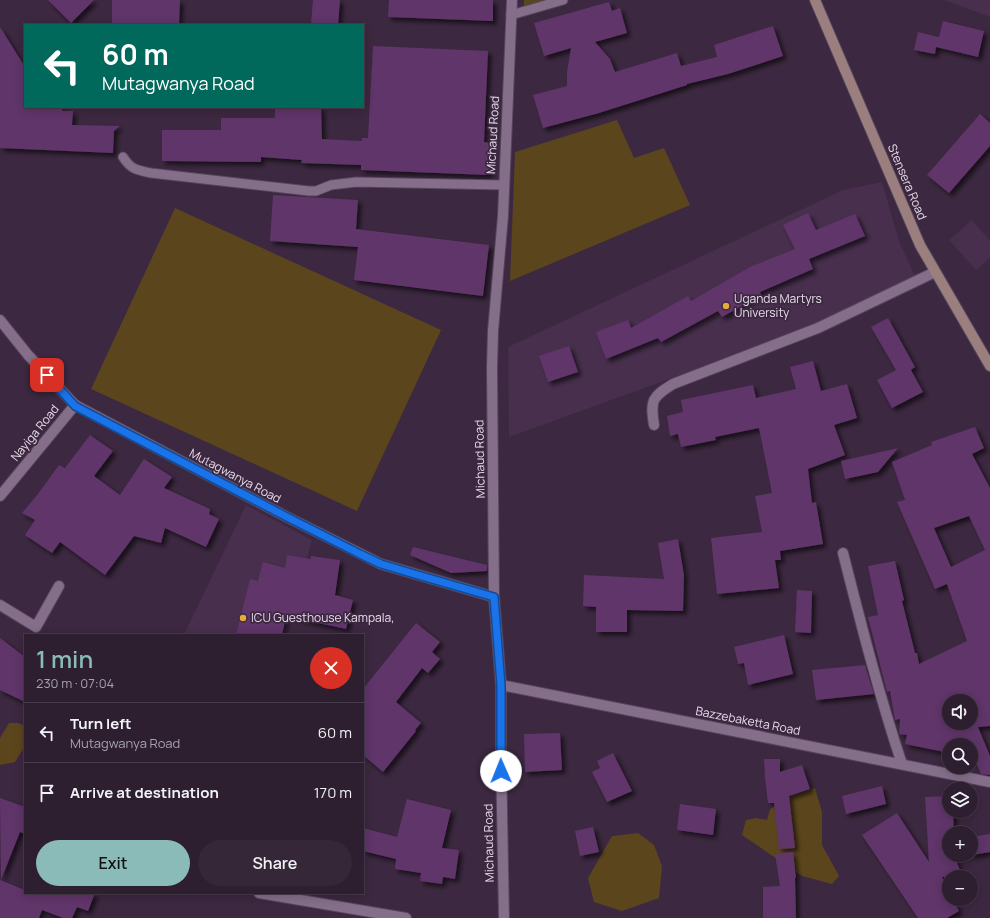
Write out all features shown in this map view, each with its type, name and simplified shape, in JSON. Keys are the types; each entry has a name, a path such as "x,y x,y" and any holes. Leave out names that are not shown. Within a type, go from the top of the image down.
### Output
{"street":[{"name":"Michaud Road","path":"504,918 501,685 494,597 493,331 503,216 512,0"},
{"name":"Stensera Road","path":"815,0 920,245 990,366"},
{"path":"654,425 652,403 657,395 674,384 818,328 935,272"},
{"name":"Mutagwanya Road","path":"0,320 28,355 75,406 287,517 381,564 494,597"},
{"name":"Nayiga Road","path":"0,496 75,406"},
{"path":"843,553 869,656 902,764"},
{"path":"0,605 36,627 59,586"},
{"name":"Bazzebaketta Road","path":"501,685 990,782"},
{"path":"265,894 406,918"}],"lane":[{"path":"512,15 563,0"},
{"path":"123,157 127,164 134,169 151,173 309,191 316,191 332,185 356,182 504,185"}],"shaded area":[{"path":"524,0 547,0 524,6"},
{"path":"944,0 990,0 990,17"},
{"path":"617,120 634,158 664,148 690,205 510,281 515,152"},
{"name":"Uganda Martyrs University","path":"882,182 899,241 915,276 827,322 509,437 508,347 843,190"},
{"path":"175,208 441,330 357,511 91,389"},
{"path":"972,220 990,241 990,258 976,270 949,240"},
{"path":"246,505 312,540 285,634 184,634"},
{"path":"9,723 18,723 24,726 24,748 15,762 0,765 0,738"},
{"path":"815,788 822,812 822,845 839,876 832,884 802,876 742,835 746,820 756,818 767,820 770,809 793,795"},
{"path":"638,833 654,845 662,866 659,898 622,911 594,902 588,878 612,836"}],"building":[{"path":"48,0 94,0 71,23"},
{"path":"112,0 180,0 179,24 112,24"},
{"path":"313,0 340,0 338,24 311,24"},
{"path":"389,0 493,0 493,21 388,17"},
{"path":"609,2 612,11 620,8 627,33 595,42 610,59 615,72 677,53 681,66 717,57 714,45 773,26 783,56 728,74 687,84 599,113 543,128 533,95 567,86 567,72 571,48 544,56 534,23"},
{"path":"943,21 984,31 978,57 936,47 935,54 914,50 918,32 939,37"},
{"path":"0,27 24,65 24,108 63,108 62,111 73,111 72,125 120,126 114,131 113,153 0,148"},
{"path":"373,46 488,51 484,142 490,143 489,175 361,170 361,165 301,163 302,160 261,157 261,162 162,161 162,130 221,130 221,118 275,118 275,108 321,108 322,139 362,141 362,138 368,138"},
{"path":"980,114 990,123 990,146 949,193 927,175"},
{"path":"273,195 358,200 356,229 489,245 483,296 354,280 358,247 270,241"},
{"path":"808,213 816,230 855,214 865,236 809,259 813,269 760,292 761,295 722,317 718,311 661,342 658,338 606,359 596,332 628,320 631,328 688,296 691,301 750,267 795,249 783,225"},
{"path":"888,318 915,367 911,370 923,392 892,408 877,380 896,370 871,327"},
{"path":"569,346 578,372 548,382 539,356"},
{"path":"813,361 821,391 847,384 857,418 834,425 845,455 808,469 812,503 816,502 823,544 780,551 781,560 775,560 779,588 717,594 711,538 762,532 755,496 772,493 759,428 715,437 716,440 681,447 678,434 670,436 667,416 683,412 681,400 753,385 756,398 796,389 790,367"},
{"path":"975,427 984,448 972,454 990,488 990,726 978,727 990,756 990,775 981,774 978,767 978,738 942,738 942,752 905,744 907,735 899,734 900,719 895,720 890,691 887,692 868,617 878,615 868,566 895,561 904,600 902,601 919,664 967,641 947,584 935,589 897,502 905,500 892,462 932,445 931,442","holes":["969,516 985,550 951,567 934,528"]},
{"path":"90,435 113,451 94,476 120,495 144,459 172,477 164,488 210,509 209,514 219,519 206,547 165,528 161,543 134,536 105,575 60,542 52,553 25,535 35,520 22,513 59,465 65,468"},
{"path":"898,448 878,472 845,479 841,461"},
{"path":"678,539 684,575 683,611 627,610 627,632 596,632 596,607 583,606 584,575 664,579 658,543"},
{"path":"413,547 487,565 487,571 451,573 410,555"},
{"path":"287,555 311,559 311,556 340,560 335,595 353,600 346,629 286,616 282,634 236,634 250,579 258,581 263,562 285,568"},
{"path":"797,590 812,591 811,633 795,632"},
{"path":"416,623 440,642 432,652 440,659 428,673 422,668 396,702 421,723 383,772 364,756 364,688"},
{"path":"784,635 793,674 748,685 744,663 738,664 734,647"},
{"path":"0,638 24,656 24,702 0,690"},
{"path":"865,665 874,694 816,700 812,670"},
{"path":"560,733 562,770 525,772 524,734"},
{"path":"613,753 632,791 607,802 592,772 600,768 597,761"},
{"path":"764,759 780,759 780,772 802,765 810,789 789,796 795,848 779,849 774,803 768,803"},
{"path":"882,786 886,804 846,814 842,796"},
{"path":"942,796 942,818 953,818 954,826 942,826 942,862 957,862 960,870 942,870 942,906 956,906 959,911 947,918 918,918 862,835 897,813 929,862 925,797"},
{"path":"0,798 24,807 24,834 20,832 1,880"},
{"path":"407,799 451,810 442,848 459,850 455,879 443,877 442,884 420,881 421,873 395,869 396,859 364,851 364,828 397,837"},
{"path":"680,804 716,809 713,835 677,830"},
{"path":"593,827 599,852 580,856 575,831"},
{"path":"990,834 990,852 978,854 978,836"},
{"path":"793,852 796,878 796,918 763,918 763,887 780,886 775,854"},
{"path":"0,880 24,890 24,894 95,894 88,911 77,907 72,918 63,918 42,910 39,918 0,918"}],"place":[{"name":"Uganda Martyrs University","path":"726,306"},
{"name":"ICU Guesthouse Kampala,","path":"243,618"}],"route":[{"path":"47,375 75,406 134,438 360,554 381,564 494,597 501,685 501,771"}]}
